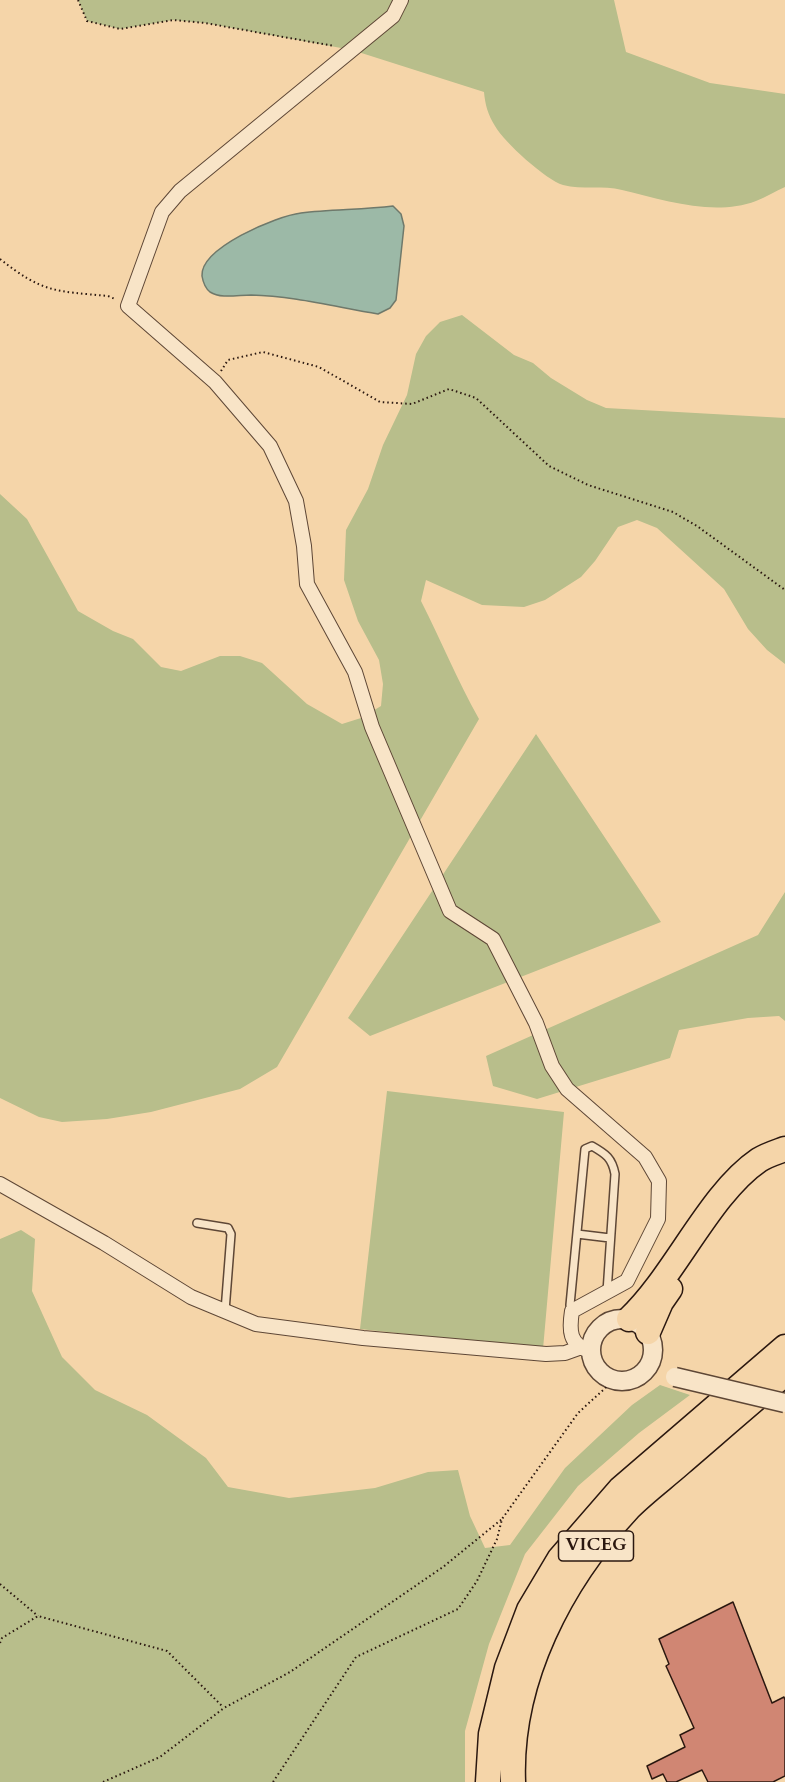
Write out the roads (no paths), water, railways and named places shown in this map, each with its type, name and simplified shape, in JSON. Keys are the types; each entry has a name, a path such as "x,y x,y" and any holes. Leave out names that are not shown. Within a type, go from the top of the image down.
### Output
{"highway":[{"path":"639,1326 650,1297 732,1185 760,1160 785,1149"},
{"path":"639,1326 660,1302 739,1195 767,1169 785,1161"},
{"name":"VICEG","path":"488,1782 491,1734 507,1668 529,1610 560,1558 620,1489 785,1347"},
{"name":"VICEG","path":"513,1782 512,1756 529,1668 571,1582 599,1543 631,1506 785,1374"},
{"path":"631,1506 785,1397"}],"street":[{"path":"0,1184 104,1243 191,1297 256,1324 363,1338 546,1354 585,1349 595,1332 610,1320 639,1326 653,1349 649,1366 634,1379 614,1380 597,1370 585,1349 572,1339 570,1326 572,1311 607,1294 627,1281 643,1254 658,1219 659,1181 645,1157 567,1089 552,1066 536,1023 493,939 450,911 372,727 355,672 307,584 304,546 296,501 270,446 216,382 128,306 162,212 180,191 393,16 401,0"},
{"path":"649,1366 675,1377 785,1402"}],"lane":[{"path":"572,1311 570,1305 585,1149 592,1146 607,1154 614,1168 607,1294"},
{"path":"197,1223 228,1228 231,1234 225,1311"},
{"path":"577,1234 610,1238"}]}
